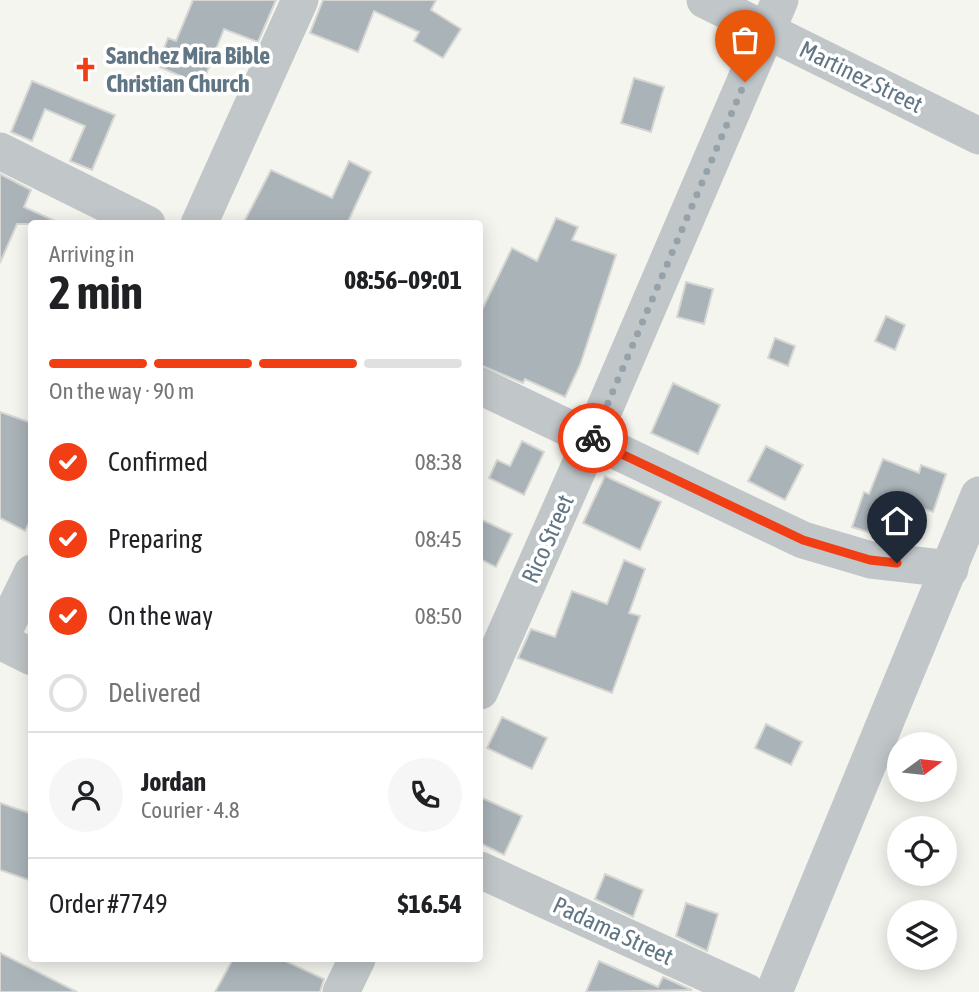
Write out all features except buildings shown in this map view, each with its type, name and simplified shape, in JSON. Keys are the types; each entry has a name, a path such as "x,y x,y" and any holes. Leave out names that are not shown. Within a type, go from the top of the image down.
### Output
{"street":[{"path":"201,220 300,0"},
{"name":"Martinez Street","path":"705,0 774,15 979,136"},
{"name":"Rico Street","path":"483,684 592,440 774,15"},
{"path":"0,151 139,220"},
{"path":"483,387 803,540 870,560 950,569"},
{"path":"774,992 979,495"},
{"path":"28,581 0,640 28,655"},
{"name":"Padama Street","path":"483,871 747,992"},
{"path":"341,992 356,962"}],"way so far":[{"path":"593,438 745,82"}],"place":[{"name":"Sanchez Mira Bible Christian Church","path":"86,70"}],"route":[{"path":"593,438 592,440 803,540 870,560 897,563"}]}
